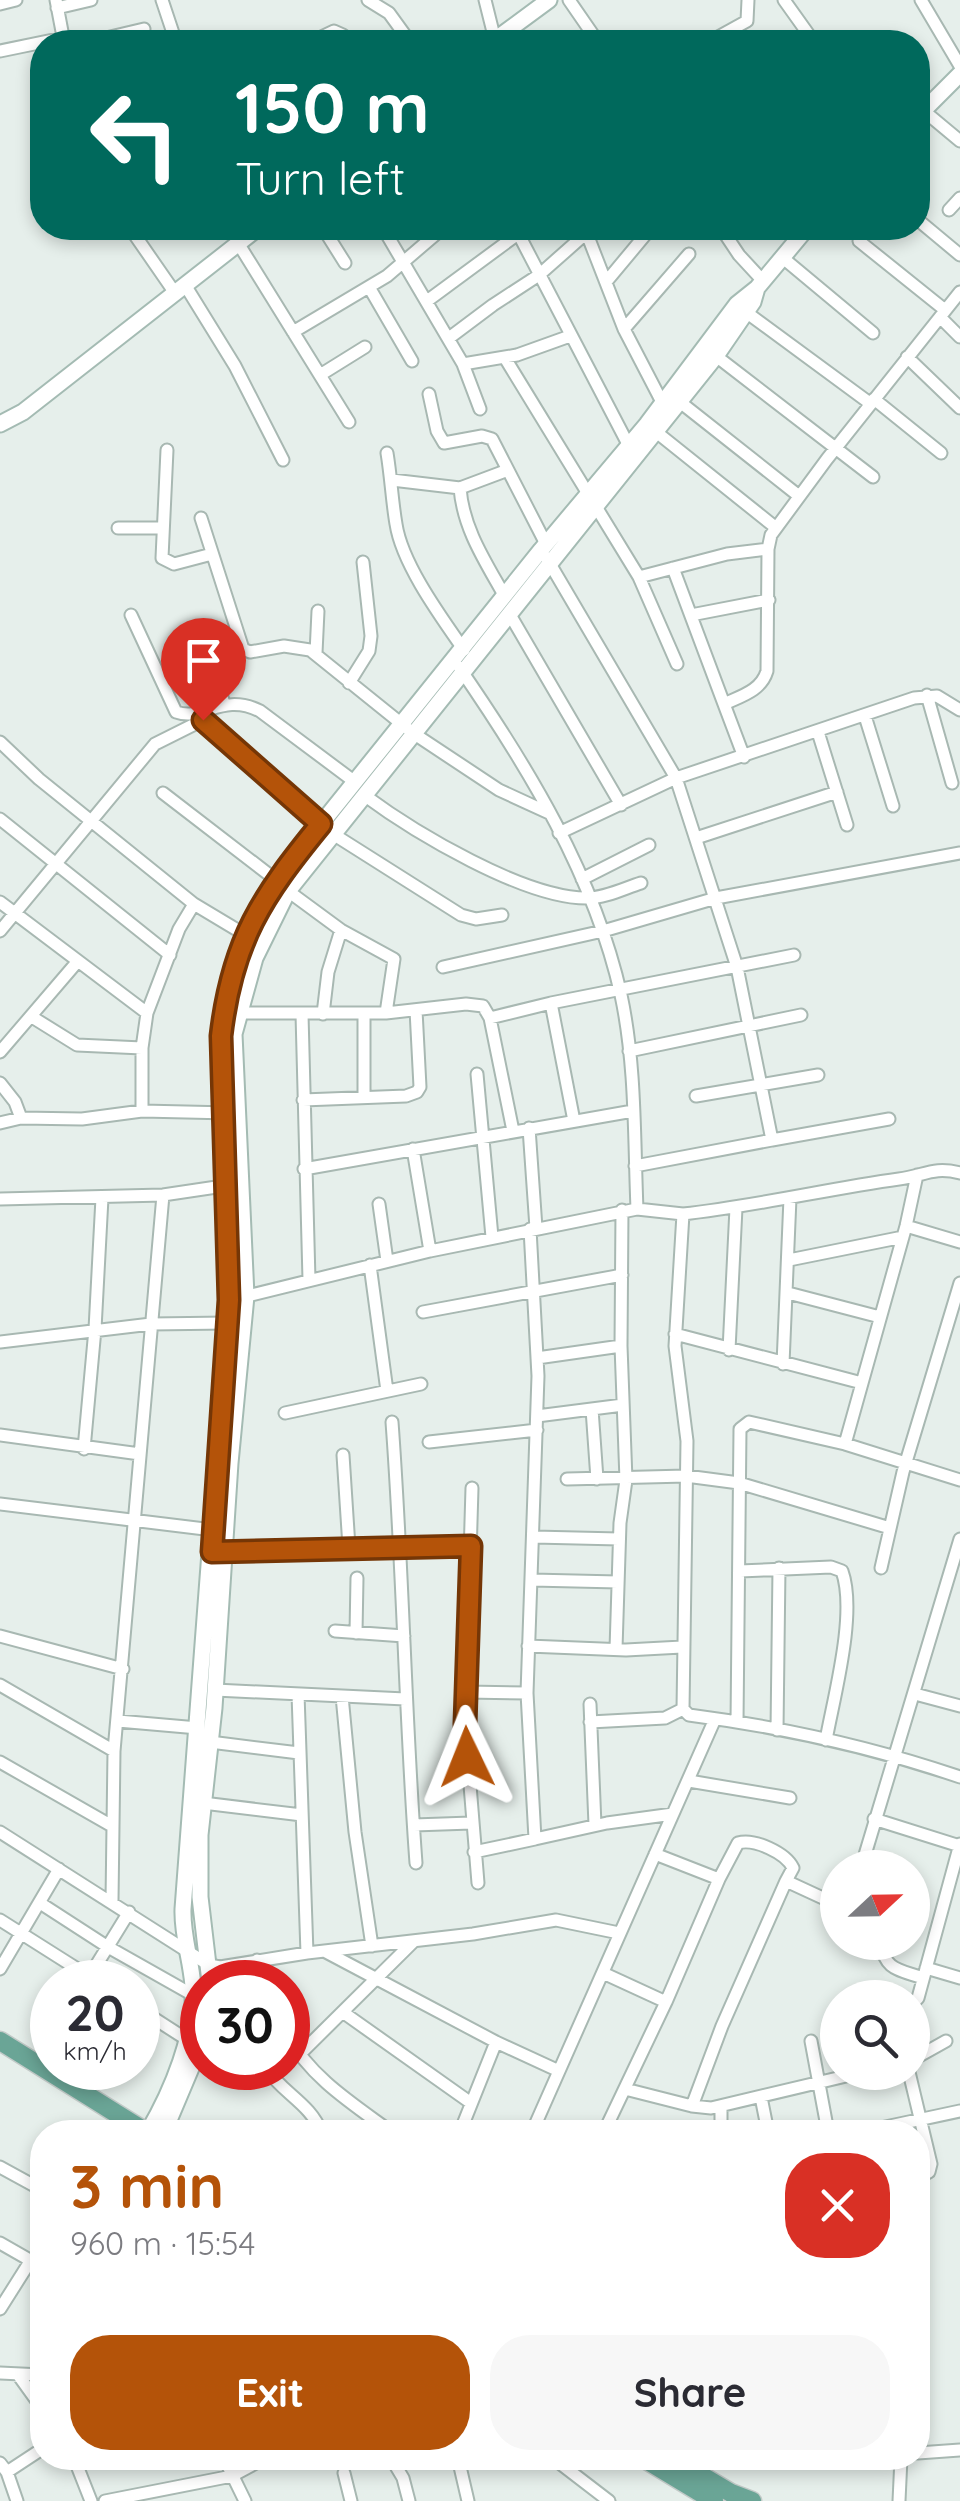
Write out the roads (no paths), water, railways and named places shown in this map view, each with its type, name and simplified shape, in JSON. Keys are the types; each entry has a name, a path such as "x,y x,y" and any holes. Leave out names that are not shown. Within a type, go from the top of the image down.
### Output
{"main road":[{"path":"0,2041 128,2120"},
{"path":"0,2055 105,2120"},
{"path":"666,2470 716,2496 752,2501"},
{"path":"686,2470 716,2496"}],"street":[{"path":"0,4 16,0"},
{"path":"62,30 56,4 90,0"},
{"path":"162,0 172,30"},
{"path":"368,0 389,13 401,30"},
{"path":"484,0 491,30"},
{"path":"508,30 549,0"},
{"path":"569,0 590,30"},
{"path":"731,30 746,21 748,0"},
{"path":"784,0 805,30"},
{"path":"921,0 959,76 930,104"},
{"path":"140,30 144,29"},
{"path":"0,51 30,46"},
{"path":"930,119 960,141"},
{"path":"949,210 960,198"},
{"path":"930,230 960,255"},
{"path":"140,240 235,366 283,460"},
{"path":"0,424 23,412 242,240"},
{"path":"331,240 345,262"},
{"path":"390,240 463,364 480,409"},
{"path":"293,332 404,264 430,240"},
{"path":"427,301 509,240"},
{"path":"526,240 539,275 629,446"},
{"path":"449,338 539,275 580,240"},
{"path":"593,240 624,329 671,403 798,496"},
{"path":"606,282 640,240"},
{"path":"729,240 760,285"},
{"path":"230,1013 244,934 462,659 504,596 652,428 737,304 760,285 794,240"},
{"path":"859,241 942,314 960,337"},
{"path":"238,243 349,422"},
{"path":"624,329 689,254"},
{"path":"783,258 873,333"},
{"path":"671,403 716,356 760,285"},
{"path":"369,287 412,361"},
{"path":"724,704 764,681 768,548 775,527 959,296"},
{"path":"746,312 941,453"},
{"path":"463,364 505,358 570,336"},
{"path":"320,376 366,347"},
{"path":"716,356 873,477"},
{"path":"908,357 960,408"},
{"path":"505,358 639,577 677,664"},
{"path":"429,394 437,430 444,442 488,436 495,443 545,552 676,778 737,967 772,1140"},
{"path":"591,500 629,446 652,428"},
{"path":"652,428 775,527"},
{"path":"167,450 160,547 164,561 181,563 212,554"},
{"path":"388,453 401,541 462,659 524,763 582,879 603,931 620,991 629,1050 637,1209"},
{"path":"392,480 460,488 508,470"},
{"path":"460,488 469,532 504,596"},
{"path":"202,518 242,649 250,652 296,646 316,653 407,728 499,790 549,813"},
{"path":"118,528 162,528"},
{"path":"639,577 726,554 768,548"},
{"path":"462,659 509,613 545,552"},
{"path":"349,683 369,651 363,562"},
{"path":"673,568 744,757"},
{"path":"691,615 768,600"},
{"path":"316,653 318,611"},
{"path":"509,613 621,805"},
{"path":"132,616 176,712 200,716 327,829 461,914 476,919 502,915"},
{"path":"203,629 224,704"},
{"path":"559,833 676,778 927,695 937,696 960,710"},
{"path":"927,695 952,782"},
{"path":"0,931 155,744 224,704 246,704 260,711 406,827 498,873 554,892 590,898 640,883"},
{"path":"865,716 893,806"},
{"path":"818,732 847,825"},
{"path":"0,742 39,779 194,904 244,934"},
{"path":"696,838 837,792"},
{"path":"164,793 341,930 394,960 386,1013"},
{"path":"0,818 170,955"},
{"path":"582,879 649,844"},
{"path":"443,967 603,931 716,898 960,854"},
{"path":"187,1960 183,1909 198,1728 246,1296 221,1036 282,885"},
{"path":"0,902 147,1013"},
{"path":"142,1111 142,1048 147,1013 179,929 194,904"},
{"path":"322,1014 328,972 341,930"},
{"path":"490,1018 794,955"},
{"path":"0,1052 78,961"},
{"path":"551,1003 574,1121"},
{"path":"230,1013 364,1014 479,1005 490,1018 513,1131"},
{"path":"303,1100 417,1092 420,1087 416,1010"},
{"path":"302,1014 309,1280"},
{"path":"364,1014 364,1097"},
{"path":"629,1050 801,1014"},
{"path":"32,1017 76,1045 142,1048"},
{"path":"477,1074 492,1238"},
{"path":"696,1096 818,1075"},
{"path":"0,1083 15,1102 21,1118"},
{"path":"0,1123 21,1118 82,1119 142,1111 230,1113"},
{"path":"304,1169 634,1111"},
{"path":"635,1166 889,1118"},
{"path":"529,1128 537,1423 527,1693 535,1839"},
{"path":"413,1149 430,1250"},
{"path":"229,1300 430,1250 622,1210 683,1214 736,1208 934,1169 958,1172 960,1158"},
{"path":"845,1444 905,1231 916,1174"},
{"path":"0,1199 163,1195 233,1185"},
{"path":"208,1960 200,1897 200,1835 215,1690 219,1552 213,1530 233,1185"},
{"path":"112,1901 114,1750 163,1195"},
{"path":"84,1448 102,1198"},
{"path":"783,1364 790,1198"},
{"path":"379,1204 387,1261"},
{"path":"729,1350 736,1208"},
{"path":"616,1649 619,1539 626,1480 621,1346 622,1210"},
{"path":"683,1214 675,1334 687,1441 682,1709 689,1715 894,1754 960,1777"},
{"path":"789,1260 905,1231 960,1242"},
{"path":"370,1265 388,1392"},
{"path":"423,1312 622,1275"},
{"path":"881,1568 906,1464 960,1282"},
{"path":"788,1293 880,1317"},
{"path":"0,1330 0,1342 152,1324 227,1323"},
{"path":"675,1334 862,1383"},
{"path":"537,1358 621,1346"},
{"path":"285,1412 421,1384"},
{"path":"430,1442 624,1405"},
{"path":"592,1409 598,1480"},
{"path":"392,1422 401,1545 404,1699 416,1862"},
{"path":"737,1722 740,1428 749,1422 845,1444 960,1480"},
{"path":"0,1435 140,1454"},
{"path":"343,1454 349,1547"},
{"path":"567,1479 686,1476 739,1483 890,1528"},
{"path":"472,1488 466,1692 478,1883"},
{"path":"0,1504 213,1530"},
{"path":"534,1537 619,1539"},
{"path":"866,1850 959,1545"},
{"path":"219,1552 471,1546"},
{"path":"740,1570 831,1567 842,1571 847,1591 844,1646 826,1740"},
{"path":"777,1730 780,1568"},
{"path":"356,1633 357,1578"},
{"path":"532,1580 618,1582"},
{"path":"336,1631 404,1636"},
{"path":"0,1636 123,1669"},
{"path":"528,1646 682,1646"},
{"path":"0,1685 114,1750"},
{"path":"215,1690 404,1699"},
{"path":"466,1692 527,1693"},
{"path":"298,1694 307,1952"},
{"path":"915,1694 960,1706"},
{"path":"342,1696 372,1946"},
{"path":"590,1704 595,1826"},
{"path":"590,1722 666,1718 682,1709"},
{"path":"537,2120 716,1719"},
{"path":"118,1721 198,1728"},
{"path":"210,1742 300,1753"},
{"path":"0,1762 112,1826"},
{"path":"689,1780 790,1798"},
{"path":"204,1802 302,1814"},
{"path":"474,1852 674,1814"},
{"path":"874,1819 960,1845 922,1980"},
{"path":"414,1825 472,1823"},
{"path":"0,1832 201,1960"},
{"path":"610,2120 734,1848 748,1840 791,1861 793,1868 722,2026 692,2106"},
{"path":"655,1854 719,1879"},
{"path":"0,1968 60,1869"},
{"path":"786,1881 820,1897"},
{"path":"40,1903 180,1988"},
{"path":"102,1960 128,1912"},
{"path":"0,1920 63,1960"},
{"path":"257,1960 556,1920 619,1933"},
{"path":"310,2045 414,1941"},
{"path":"326,1952 496,2042 559,2070"},
{"path":"884,1960 889,1966 960,1978"},
{"path":"603,1973 666,2002"},
{"path":"344,2013 471,2104"},
{"path":"811,2041 825,2120"},
{"path":"930,2050 946,2041"},
{"path":"465,2120 496,2042"},
{"path":"310,2068 375,2120"},
{"path":"154,2120 180,2069"},
{"path":"625,2089 692,2106 721,2107 820,2082"},
{"path":"168,2120 180,2083"},
{"path":"282,2090 316,2120"},
{"path":"913,2090 920,2120 960,2110"},
{"path":"761,2097 766,2120"},
{"path":"721,2107 721,2120"},
{"path":"0,2167 30,2183"},
{"path":"0,2243 30,2259"},
{"path":"0,2309 30,2272"},
{"path":"0,2374 30,2375"},
{"path":"19,2376 30,2391"},
{"path":"930,2452 960,2450"},
{"path":"17,2501 3,2468 30,2455"},
{"path":"79,2470 92,2501"},
{"path":"229,2470 246,2501"},
{"path":"106,2501 232,2476 243,2470"},
{"path":"398,2470 410,2501"},
{"path":"461,2470 468,2501"},
{"path":"569,2470 609,2501"},
{"path":"899,2501 901,2470"},
{"path":"344,2473 350,2501"}]}
